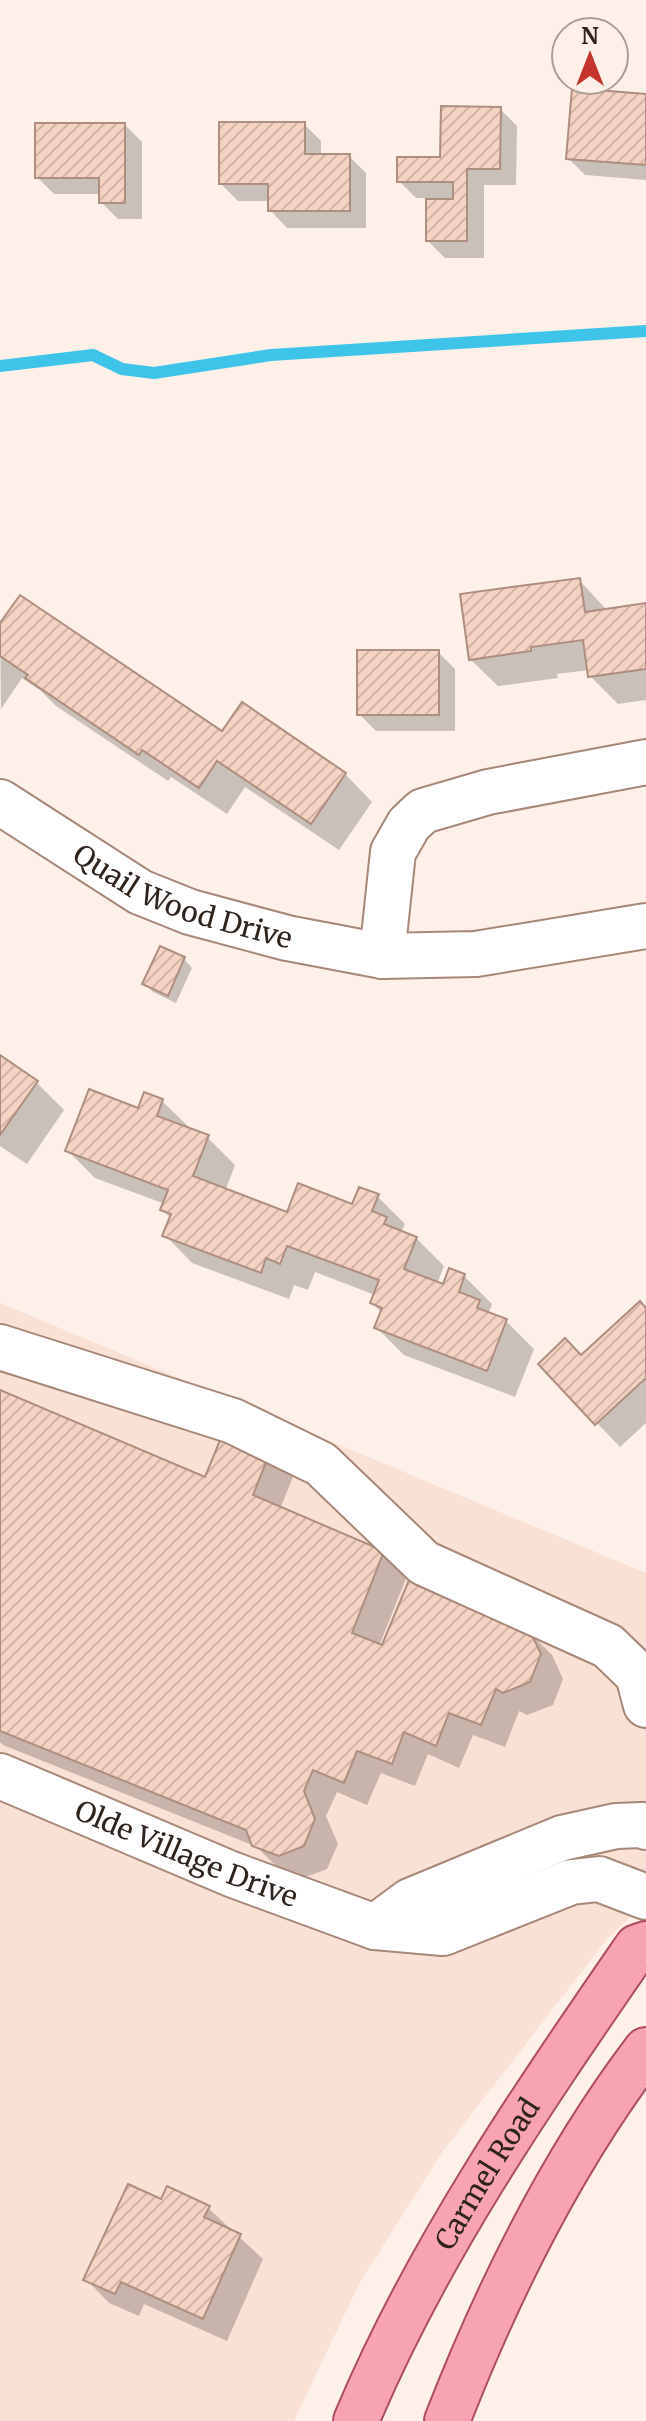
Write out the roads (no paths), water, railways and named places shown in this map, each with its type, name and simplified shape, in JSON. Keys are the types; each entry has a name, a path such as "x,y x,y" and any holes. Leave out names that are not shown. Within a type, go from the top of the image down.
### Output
{"main road":[{"name":"Carmel Road","path":"356,2421 378,2368 452,2229 545,2081 637,1947 646,1944"},
{"path":"447,2421 498,2299 549,2202 581,2143 646,2050"}],"street":[{"path":"382,956 393,852 409,824 423,811 488,792 646,762"},
{"name":"Quail Wood Drive","path":"0,802 140,892 190,912 287,938 382,956 476,954 646,926"},
{"path":"0,1347 233,1421 321,1464 424,1563 608,1646 638,1675 646,1705"},
{"name":"Olde Village Drive","path":"0,1776 231,1874 375,1927 443,1933 571,1882 599,1879 646,1897"},
{"path":"375,1927 410,1901 562,1838 616,1826 645,1814"}],"waterway":[{"path":"0,366 93,355 122,369 154,373 271,355 646,331"}]}
